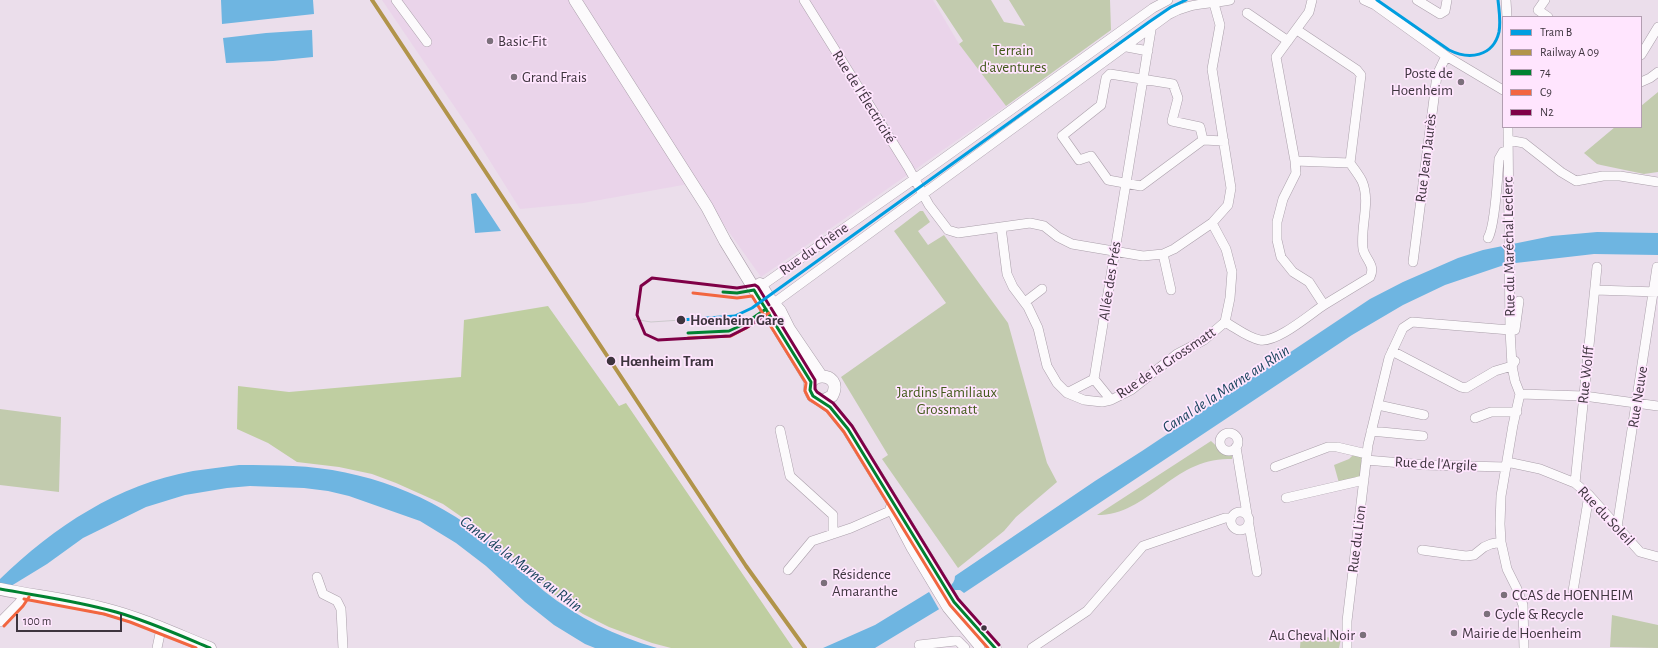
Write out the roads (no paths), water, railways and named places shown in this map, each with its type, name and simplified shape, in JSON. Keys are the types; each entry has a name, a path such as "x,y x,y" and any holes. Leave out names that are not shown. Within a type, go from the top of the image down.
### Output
{"main road":[{"path":"574,0 663,138 706,207 725,241 770,306 816,379"},
{"path":"583,0 643,97 663,138"},
{"path":"816,379 829,378 832,381 834,388 827,398"},
{"path":"816,379 810,390 811,393 815,399 827,398"},
{"path":"827,398 846,420 848,429 935,581 986,648"},
{"path":"4,590 76,602 105,609 210,648"},
{"path":"952,605 995,648"}],"street":[{"path":"396,0 427,42"},
{"name":"Rue de l'Électricité","path":"804,0 929,205 948,230 958,233 1030,223 1044,226 1058,237 1072,244 1115,250 1143,256 1163,254"},
{"name":"Rue du Chêne","path":"758,288 914,179 1147,12 1168,0"},
{"name":"Rue du Chêne","path":"770,306 1168,15 1188,6 1200,3 1230,0"},
{"path":"1312,0 1309,12 1276,57 1296,173 1283,199 1277,222 1277,240 1281,257 1293,272 1309,282 1324,305"},
{"path":"1364,0 1375,5 1446,56 1502,89"},
{"path":"1417,0 1440,14 1445,11 1447,0"},
{"path":"1506,0 1506,16"},
{"path":"1544,0 1538,10 1547,16"},
{"path":"1171,290 1163,254 1174,250 1212,223 1228,205 1231,188 1212,69 1220,25 1213,2"},
{"path":"1247,13 1288,41"},
{"path":"1642,53 1658,27"},
{"name":"Allée des Prés","path":"1094,379 1151,30"},
{"path":"1225,322 1250,337 1262,340 1275,338 1324,305 1370,277 1372,272 1371,264 1363,250 1365,193 1362,181 1350,163 1361,75 1357,70 1297,30"},
{"path":"1127,47 1148,51"},
{"name":"Rue Jean Jaurès","path":"1413,262 1437,75 1446,56"},
{"path":"1642,82 1658,72"},
{"path":"1203,140 1200,127 1172,121 1178,98 1173,84 1110,74 1106,78 1101,105 1062,136 1079,160 1091,156 1108,180 1142,186 1203,140 1224,141"},
{"name":"Rue du Maréchal Leclerc","path":"1508,128 1510,330 1512,366 1515,381 1520,394 1513,425 1501,496 1501,542 1507,569 1523,605 1524,648"},
{"path":"1508,140 1524,143 1561,172 1576,181 1603,176 1620,176 1658,182"},
{"path":"1488,238 1493,221 1499,159 1503,152 1508,151"},
{"path":"1295,161 1350,163"},
{"name":"Rue de la Grossmatt","path":"1001,227 1007,274 1013,287 1025,302 1038,328 1047,366 1057,383 1067,393 1084,400 1102,402 1111,400 1131,390 1177,354 1204,340 1225,322 1230,298 1232,272 1226,249 1212,223"},
{"name":"Rue Wolff","path":"1576,483 1597,267"},
{"name":"Rue Neuve","path":"1617,527 1656,292 1657,267"},
{"path":"1025,302 1042,289"},
{"path":"1595,290 1656,292"},
{"name":"Rue du Maréchal Leclerc","path":"1512,366 1516,358 1515,328 1519,301"},
{"name":"Rue du Lion","path":"1346,648 1347,621 1371,431 1392,351 1403,328 1412,322 1510,330"},
{"path":"1392,351 1461,388 1466,388 1495,371 1512,366"},
{"path":"1067,393 1094,379 1111,400"},
{"path":"1520,394 1584,396 1658,406"},
{"path":"1378,405 1424,416"},
{"path":"1474,418 1491,412 1517,412"},
{"path":"848,429 850,441 935,581"},
{"path":"780,430 790,476 833,515 833,534"},
{"path":"1371,431 1423,436"},
{"path":"1236,447 1247,514 1250,520 1249,525 1257,572"},
{"name":"Rue de l'Argile","path":"1275,467 1328,447 1337,447 1367,457 1425,466 1487,467 1507,465"},
{"name":"Rue du Soleil","path":"1507,465 1540,469 1576,483 1589,495 1640,552 1658,557"},
{"path":"1286,498 1364,480"},
{"path":"1573,591 1589,495"},
{"path":"788,570 812,541 892,510"},
{"path":"1247,514 1239,511 1234,514 1231,518 1231,524 1235,529 1244,530 1249,525"},
{"path":"1032,648 1087,611 1143,546 1225,518 1231,518"},
{"path":"1422,550 1466,556 1474,555 1484,547 1501,542"},
{"path":"317,577 322,594 337,601 341,609 342,648"},
{"path":"0,622 18,603 24,594"},
{"path":"952,605 980,648"},
{"path":"157,648 161,629"},
{"path":"919,645 958,641 965,648"}],"water":[{"path":"221,0 313,0 314,14 222,24"},
{"path":"312,30 313,57 273,61 226,63 223,38"},
{"path":"476,193 501,231 475,233 471,194"},
{"path":"1597,232 1658,233 1658,255 1594,254 1507,264 1445,285 1403,305 1352,335 964,593 960,590 955,590 943,599 941,608 875,648 823,648 875,625 929,592 938,594 946,589 951,585 955,579 955,576 1095,481 1370,299 1403,282 1458,258 1483,250 1552,236"},
{"path":"239,465 273,465 319,468 345,472 396,487 421,498 467,524 495,546 544,591 570,610 612,632 657,648 595,648 585,644 554,625 525,602 486,566 456,543 420,521 349,496 328,491 304,488 250,486 227,488 185,495 146,507 83,538 47,564 0,594 0,579 21,560 65,525 113,497 165,477 193,471"}],"tram line":[{"name":"B","path":"681,320 735,316 752,308 1149,22 1171,7 1186,0"},
{"name":"B","path":"1377,0 1449,50 1464,55 1479,54 1486,51 1496,40 1500,24 1498,0"},
{"path":"633,319 651,322 681,320"}],"place":[{"name":"Basic-Fit","path":"490,41"},
{"name":"Grand Frais","path":"514,77"},
{"name":"Poste de Hoenheim","path":"1461,82"},
{"name":"Hoenheim Gare","path":"681,320"},
{"name":"Hœnheim Tram","path":"611,361"},
{"name":"Résidence Amaranthe","path":"824,583"},
{"name":"CCAS de HOENHEIM","path":"1504,595"},
{"name":"Cycle & Recycle","path":"1487,614"},
{"name":"Mairie de Hoenheim","path":"1454,633"},
{"name":"Au Cheval Noir","path":"1363,635"}],"park label":[{"name":"Terrain d'aventures","path":"1013,58"},
{"name":"Jardins Familiaux Grossmatt","path":"947,400"}],"water label":[{"name":"Canal de la Marne au Rhin","path":"1226,389"},
{"name":"Canal de la Marne au Rhin","path":"521,564"}]}
